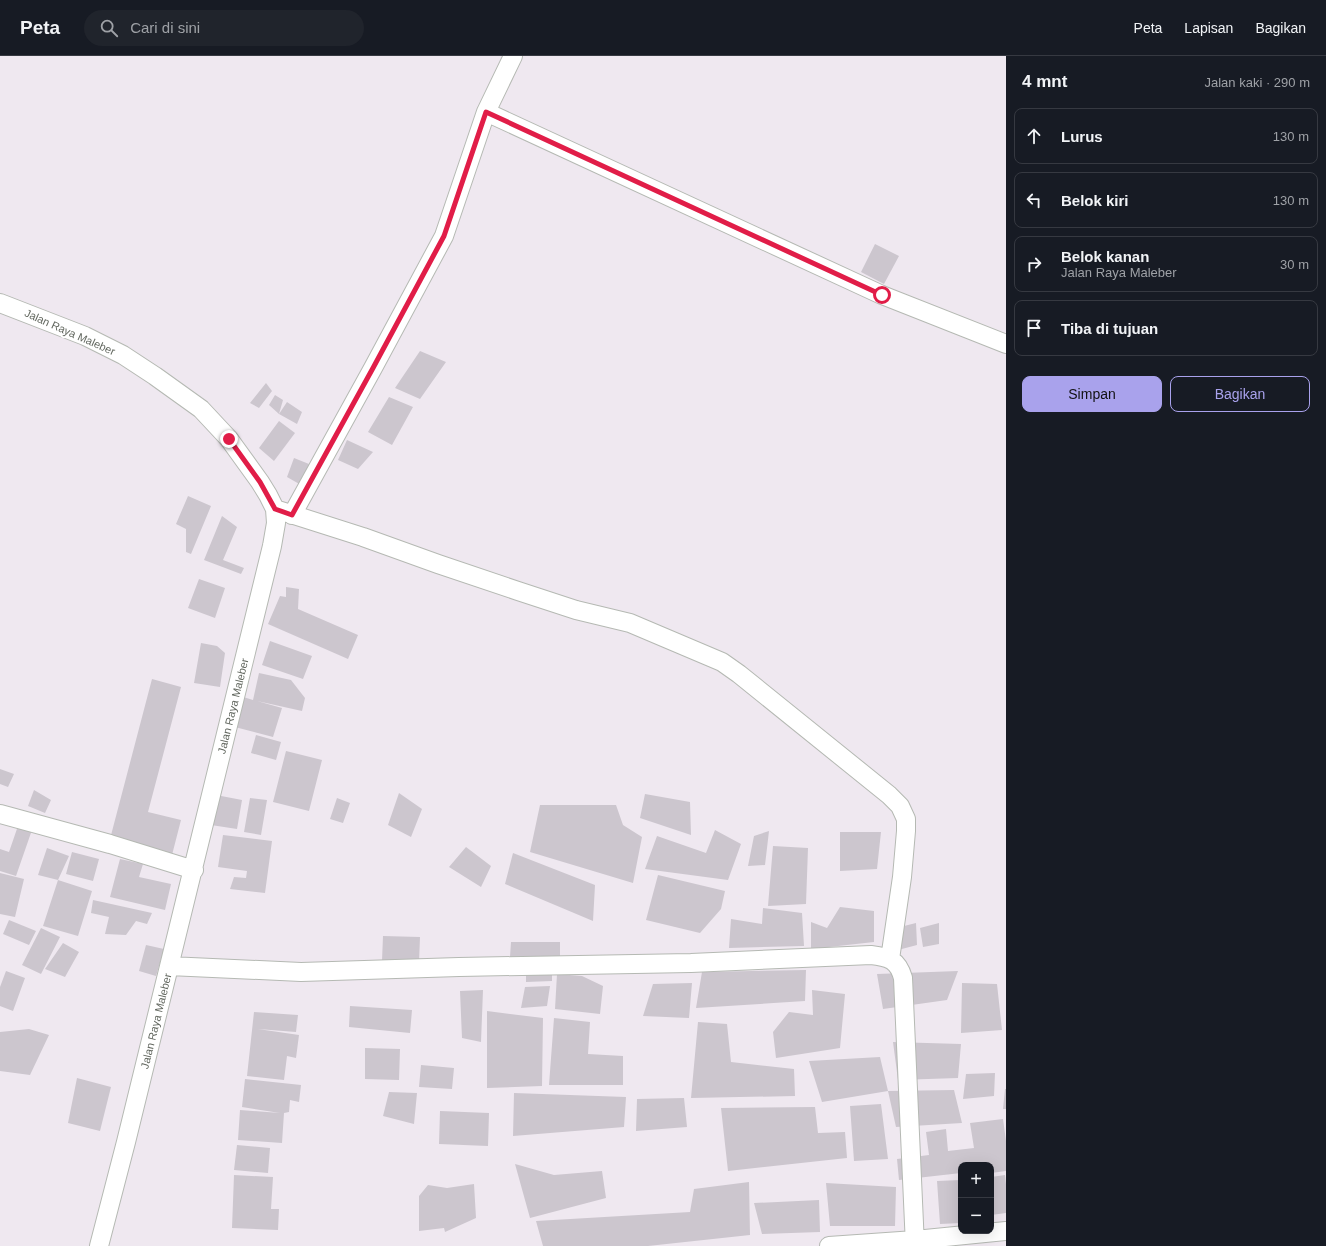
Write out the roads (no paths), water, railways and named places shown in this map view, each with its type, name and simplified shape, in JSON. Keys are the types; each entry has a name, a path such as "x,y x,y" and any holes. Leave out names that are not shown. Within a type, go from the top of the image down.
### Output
{"street":[{"path":"292,515 444,236 486,112 513,56"},
{"path":"486,112 882,295 1006,344"},
{"name":"Jalan Raya Maleber","path":"0,303 85,336 123,355 155,376 201,410 229,439 242,456 260,482 275,509 276,523 272,546 194,870 99,1246"},
{"path":"275,509 363,537 518,592 576,610 630,623 722,662 739,674 889,795 900,806 906,819 906,831 902,877 890,959"},
{"path":"0,814 110,844 194,870"},
{"path":"169,966 300,972 466,966 691,963 882,956 890,959 896,964 903,978 915,1243"},
{"path":"829,1246 915,1243 1006,1231"}]}
